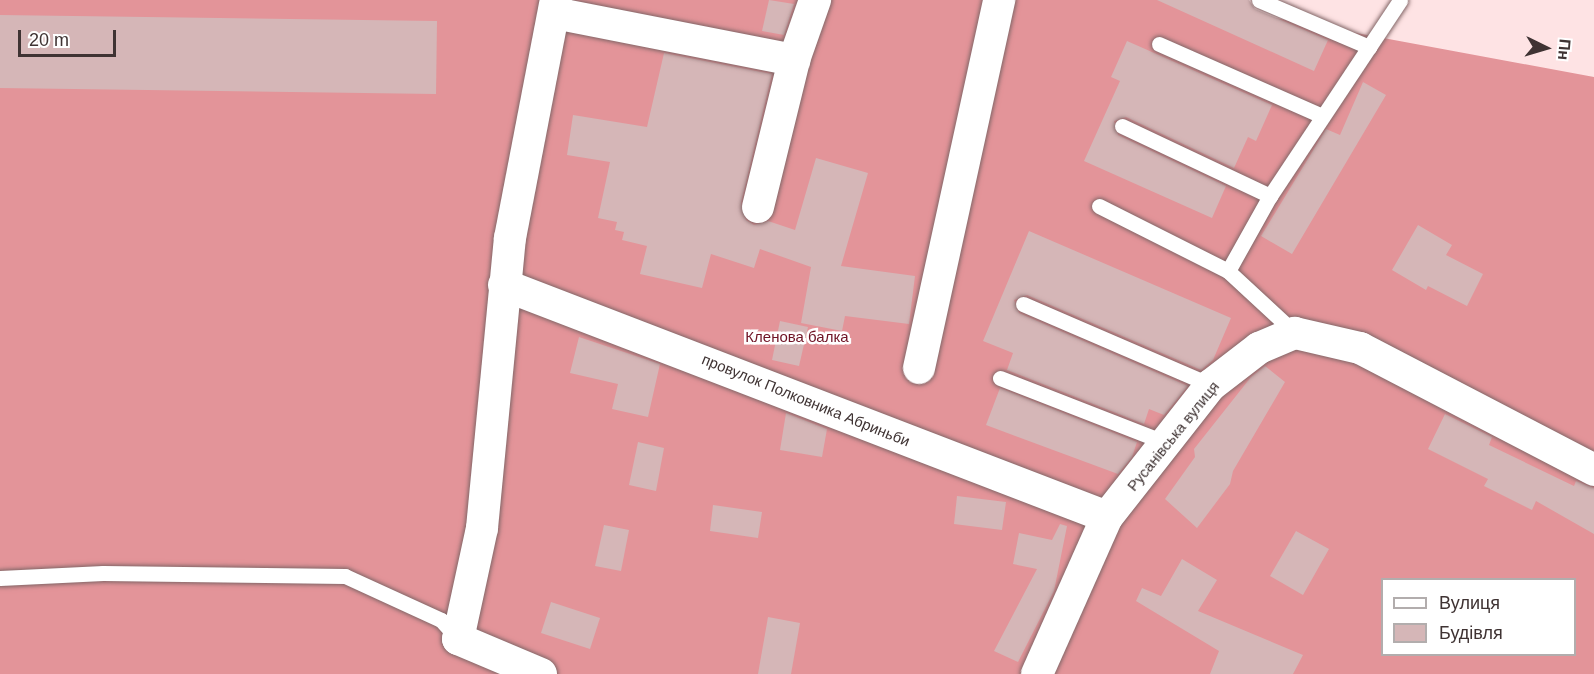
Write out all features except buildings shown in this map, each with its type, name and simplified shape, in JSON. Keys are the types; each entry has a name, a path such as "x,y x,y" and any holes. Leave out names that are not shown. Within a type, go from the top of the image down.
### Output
{"street":[{"path":"758,207 794,60 815,0"},
{"path":"919,368 999,0"},
{"path":"541,674 458,639 482,528 504,285 555,7 794,60"},
{"name":"провулок Полковника Абриньби","path":"504,285 1107,517"},
{"path":"1295,333 1360,348 1594,470"},
{"name":"Русанівська вулиця","path":"1037,674 1107,517 1212,385 1259,348 1295,333"}],"lane":[{"path":"1259,0 1369,47"},
{"path":"1228,271 1270,196 1400,0"},
{"path":"1159,44 1323,116"},
{"path":"1122,126 1270,196"},
{"path":"1099,206 1228,271 1295,333"},
{"path":"1023,304 1212,385"},
{"path":"1000,378 1167,443"},
{"path":"0,578 103,573 345,576 441,620 458,639"}],"green space":[{"name":"Кленова балка","path":"0,0 1179,0 1594,77 1594,674 0,674"}]}
